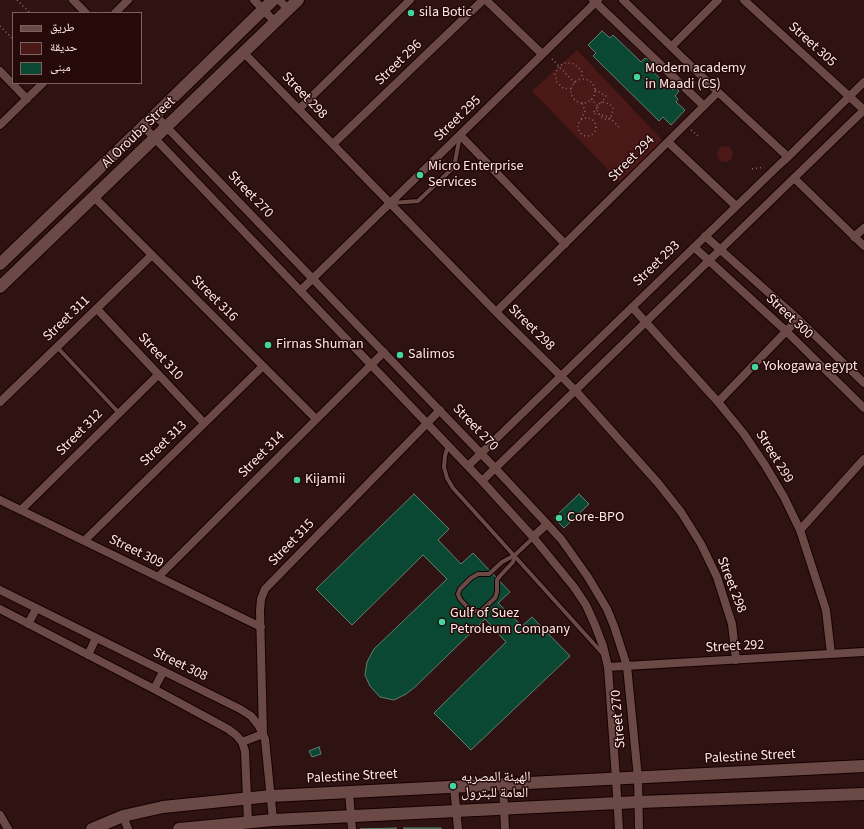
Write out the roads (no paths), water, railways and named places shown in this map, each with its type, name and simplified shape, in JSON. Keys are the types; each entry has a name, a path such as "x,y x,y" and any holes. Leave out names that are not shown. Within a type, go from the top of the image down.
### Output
{"street":[{"path":"73,0 85,12"},
{"path":"116,12 128,0"},
{"path":"254,0 275,22"},
{"name":"Al Orouba Street","path":"1,260 155,116 273,0"},
{"path":"279,0 288,9"},
{"name":"Al Orouba Street","path":"0,287 298,0"},
{"path":"299,109 410,0"},
{"name":"Street 296","path":"333,144 483,0"},
{"path":"486,0 543,53"},
{"path":"623,0 788,157"},
{"path":"672,46 718,0"},
{"name":"Street 305","path":"744,0 864,110"},
{"path":"596,1 704,106"},
{"name":"Street 295","path":"301,290 596,1"},
{"name":"Street 298","path":"244,53 496,312 575,390 658,483 681,512 701,544 717,577 731,618 736,660"},
{"path":"0,72 27,99"},
{"name":"Street 293","path":"468,466 864,82"},
{"path":"0,125 42,84"},
{"name":"Street 294","path":"496,312 718,92"},
{"path":"482,481 864,110"},
{"name":"Street 270","path":"155,116 481,453 547,524 574,556 598,592 614,626 627,666 638,778 640,829"},
{"name":"Street 270","path":"143,126 428,423 533,537 574,586 586,605 595,625 608,668 618,803 618,829"},
{"path":"460,135 565,244"},
{"path":"668,142 736,206"},
{"path":"794,178 864,246"},
{"name":"Street 316","path":"94,197 316,419"},
{"path":"854,237 864,228"},
{"name":"Street 300","path":"705,236 798,319 864,383"},
{"name":"Street 300","path":"694,246 786,331 864,408"},
{"name":"Street 311","path":"0,402 152,255"},
{"name":"Street 299","path":"632,307 718,402 744,434 784,497 800,530 826,610 831,654"},
{"name":"Street 310","path":"97,309 204,423"},
{"path":"718,402 798,319"},
{"name":"Street 314","path":"158,577 384,352"},
{"name":"Street 313","path":"84,541 263,366"},
{"name":"Street 312","path":"21,510 158,375"},
{"name":"Street 315","path":"263,734 260,611 261,599 266,589 440,410"},
{"path":"800,530 864,458"},
{"name":"Street 309","path":"0,500 261,627"},
{"path":"533,537 547,524"},
{"name":"Street 308","path":"0,590 163,672 240,708 251,716 263,734 267,752 273,820"},
{"path":"0,609 154,689 228,729 236,735 242,742 245,751 248,822"},
{"path":"28,624 36,609"},
{"path":"88,655 96,638"},
{"name":"Street 292","path":"608,668 864,652"},
{"path":"154,689 163,672"},
{"path":"242,742 263,734"},
{"name":"Palestine Street","path":"92,829 122,816 163,807 271,796 864,766"},
{"path":"503,785 505,829"},
{"path":"454,787 458,829"},
{"path":"350,792 352,829"},
{"path":"179,829 273,820 504,808 864,794"},
{"path":"0,815 8,829"},
{"path":"122,816 128,829"}],"lane":[{"path":"390,203 418,201 454,167 460,135"},
{"path":"57,347 119,413"},
{"path":"448,445 444,467 447,478 453,488 605,656"},
{"path":"489,574 496,582 497,592 495,598 481,611 470,610 460,599 458,594 460,589 473,576 489,574 502,562 515,555 533,537"},
{"path":"496,582 513,562 515,555"}],"place":[{"name":"sila Botic","path":"411,13"},
{"name":"Modern academy in Maadi (CS)","path":"637,77"},
{"name":"Micro Enterprise Services","path":"420,175"},
{"name":"Firnas Shuman","path":"268,345"},
{"name":"Salimos","path":"400,355"},
{"name":"Yokogawa egypt","path":"755,367"},
{"name":"Kijamii","path":"297,480"},
{"name":"Core-BPO","path":"559,518"},
{"name":"Gulf of Suez Petroleum Company","path":"442,622"},
{"name":"الهيئة المصريه العامة للبترول","path":"453,786"}]}
